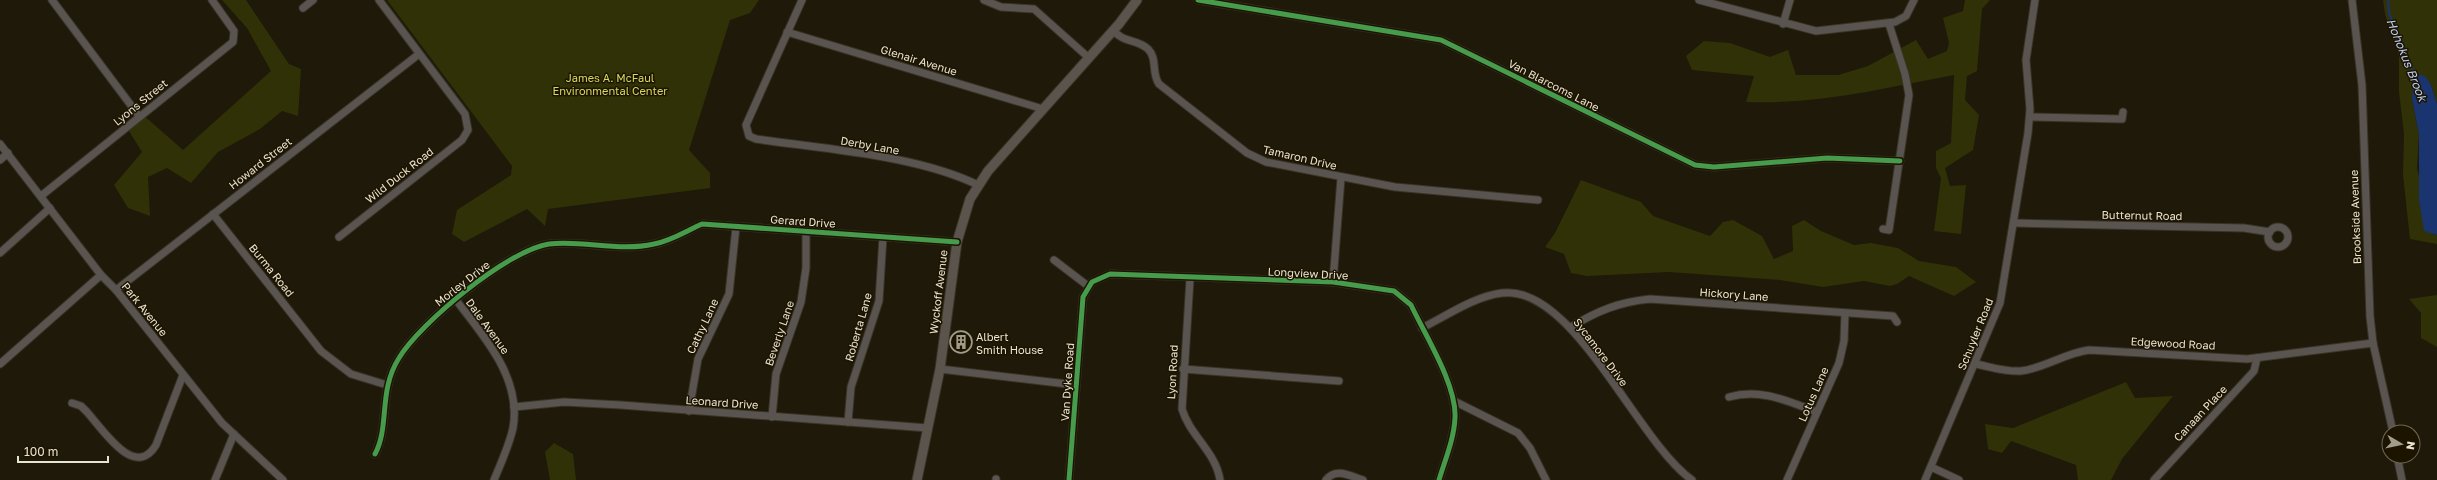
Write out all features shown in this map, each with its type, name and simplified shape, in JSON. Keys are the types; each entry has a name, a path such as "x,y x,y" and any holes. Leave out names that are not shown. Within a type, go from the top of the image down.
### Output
{"main road":[{"name":"Wyckoff Avenue","path":"917,480 940,370 957,242 964,212 978,185 1089,58 1137,0"}],"street":[{"path":"52,0 139,116"},
{"name":"Lyons Street","path":"41,196 233,42 234,31 212,0"},
{"path":"303,8 313,0"},
{"path":"380,0 419,54"},
{"path":"787,32 802,0"},
{"path":"984,0 1001,7 1034,10 1089,58"},
{"name":"Van Blarcoms Lane","path":"1198,0 1442,40 1695,165 1714,167 1827,158 1900,161"},
{"path":"1699,0 1783,24 1816,31 1889,24 1906,16 1914,0"},
{"path":"1783,24 1790,0"},
{"name":"Schuyler Road","path":"1925,480 1976,364 2000,303 2030,117 2026,60 2035,0"},
{"name":"Brookside Avenue","path":"2352,0 2362,85 2370,316 2373,343 2391,424"},
{"path":"1883,229 1889,230 1909,96 1905,74 1889,24"},
{"name":"Tamaron Drive","path":"1113,30 1121,39 1138,43 1148,49 1153,59 1154,75 1159,84 1247,153 1266,162 1341,178 1395,187 1538,200"},
{"name":"Glenair Avenue","path":"787,32 1043,109"},
{"name":"Derby Lane","path":"787,32 746,125 747,132 756,139 860,154 934,168 978,185"},
{"name":"Wild Duck Road","path":"339,237 462,140 468,127 465,114 419,54"},
{"name":"Howard Street","path":"116,290 419,54"},
{"path":"2030,117 2122,118 2123,112"},
{"name":"Park Avenue","path":"0,144 101,275 116,290 183,375 234,434 283,480"},
{"path":"0,160 8,153"},
{"path":"1333,282 1341,178"},
{"path":"0,253 50,208"},
{"name":"Burma Road","path":"213,214 321,351 342,368 362,379 387,385"},
{"name":"Butternut Road","path":"2014,223 2244,228 2270,232"},
{"name":"Gerard Drive","path":"652,245 667,241 702,224 957,242"},
{"name":"Cathy Lane","path":"689,411 698,359 729,294 736,227"},
{"name":"Beverly Lane","path":"772,417 776,374 802,302 806,268 806,232"},
{"name":"Roberta Lane","path":"848,422 852,387 879,300 883,237"},
{"name":"Morley Drive","path":"375,454 381,437 387,385 398,359 414,336 456,300 508,260 538,246 560,244 615,247 652,245"},
{"path":"1054,260 1088,286"},
{"name":"Longview Drive","path":"1088,286 1097,278 1110,274 1190,279 1333,282 1394,291 1411,305 1448,382 1454,401 1454,428 1439,480"},
{"path":"0,364 101,275"},
{"name":"Lyon Road","path":"1190,279 1181,399 1184,418 1213,457 1220,480"},
{"name":"Van Dyke Road","path":"1069,480 1082,303 1088,286"},
{"name":"Sycamore Drive","path":"1422,328 1484,297 1513,292 1541,301 1571,327 1667,458 1692,480"},
{"name":"Hickory Lane","path":"1571,327 1593,313 1609,306 1650,299 1893,316 1897,322"},
{"name":"Dale Avenue","path":"456,300 501,363 509,383 514,407 510,437 494,480"},
{"name":"Lotus Lane","path":"1787,480 1842,353 1845,313"},
{"name":"Edgewood Road","path":"1976,364 2001,370 2021,371 2038,367 2069,354 2089,350 2257,358 2373,343"},
{"name":"Canaan Place","path":"2154,480 2254,371 2257,358"},
{"path":"1183,369 1339,381"},
{"path":"940,370 1076,385"},
{"path":"72,403 81,406 87,412 125,457 138,462 144,461 151,456 156,445 183,375"},
{"path":"1729,397 1740,394 1761,393 1817,412"},
{"path":"1454,401 1518,433 1530,448 1546,480"},
{"name":"Leonard Drive","path":"514,407 564,402 928,428"},
{"path":"215,480 234,434"},
{"path":"2399,464 2402,480"},
{"path":"1930,467 1959,480"},
{"path":"1326,480 1330,475 1339,472 1363,480"}],"green space":[{"path":"222,0 246,0 289,64 301,69 298,116 282,111 260,129 218,152 191,183 167,168 148,177 150,216 128,208 114,185 142,152 127,128 142,114 183,150 271,71 247,28"},
{"name":"James A. McFaul Environmental Center","path":"387,0 759,0 750,13 730,20 689,150 710,173 710,188 548,209 545,226 527,209 464,242 452,234 457,210 511,175 512,166"},
{"path":"1965,0 1990,0 1982,9 1977,71 1967,76 1965,100 1979,115 1973,150 1945,168 1950,186 1966,185 1961,234 1934,231 1941,178 1936,168 1936,151 1951,143 1954,75 1877,90 1825,98 1799,101 1746,102 1754,76 1692,70 1686,56 1704,41 1730,43 1770,57 1788,50 1796,75 1838,75 1868,66 1916,40 1928,59 1947,51 1949,43 1943,18 1963,11"},
{"path":"2383,0 2437,0 2437,104 2431,85 2412,99 2419,134 2417,168 2433,234 2437,235 2437,244 2410,239 2403,175 2404,134 2399,92 2399,56 2385,14"},
{"path":"1581,180 1641,202 1653,216 1710,236 1723,222 1733,220 1762,236 1774,259 1793,251 1792,226 1804,220 1821,231 1854,245 1871,243 1898,248 1919,261 1956,267 1976,282 1954,296 1909,276 1897,284 1890,286 1864,281 1823,287 1780,280 1669,272 1587,276 1571,273 1564,254 1545,247 1555,233"},
{"path":"2437,295 2437,347 2421,338 2421,313 2409,299"},
{"path":"2126,382 2135,398 2173,396 2122,459 2111,480 2078,480 2076,465 2011,441 2002,453 1988,449 1985,424 2013,428"},
{"path":"554,443 573,454 576,480 550,480 545,452"}],"water":[{"path":"2414,74 2425,76 2431,85 2437,104 2437,235 2424,231 2419,199 2419,134 2412,99"}],"waterway":[{"name":"Hohokus Brook","path":"2388,0 2389,13 2415,76"}],"cycle path":[{"path":"1198,0 1441,40 1695,165 1714,167 1827,158 1900,161"},
{"path":"375,454 382,432 388,383 399,358 410,343 445,308 466,290 511,259 532,249 549,244 562,243 628,247 641,246 666,241 702,224 957,242"},
{"path":"1069,480 1083,297 1092,282 1110,274 1333,282 1394,291 1411,305 1439,360 1451,391 1454,405 1454,426 1451,442 1439,480"}],"place":[{"name":"Albert Smith House","path":"961,342"}]}
